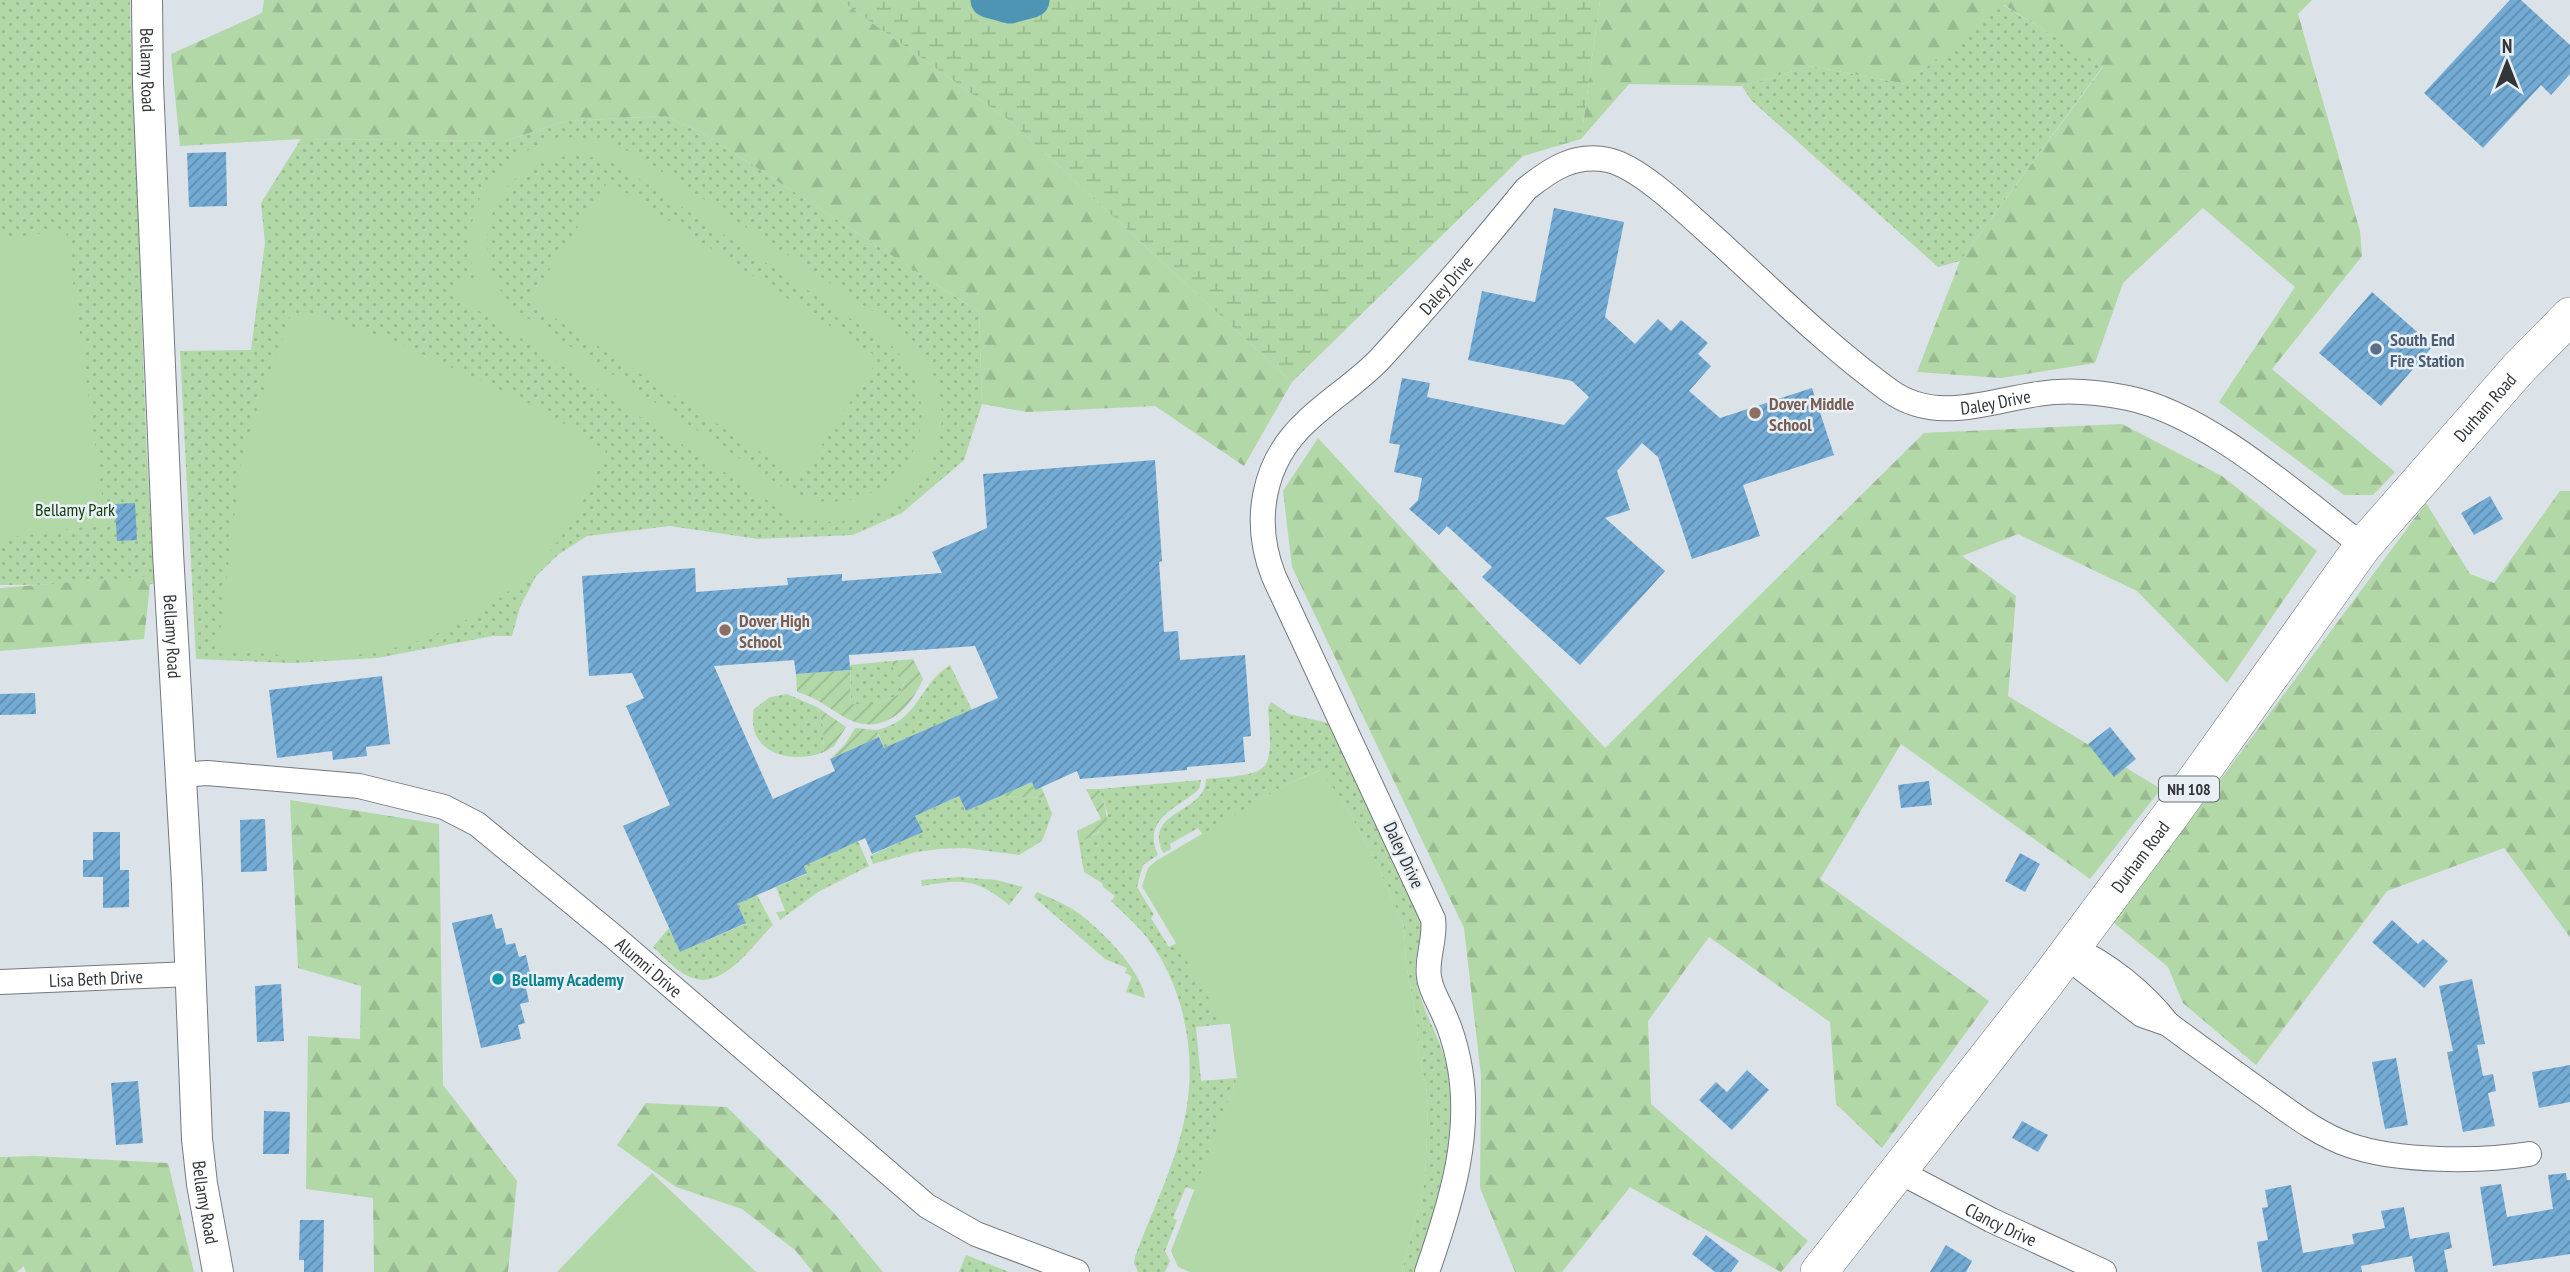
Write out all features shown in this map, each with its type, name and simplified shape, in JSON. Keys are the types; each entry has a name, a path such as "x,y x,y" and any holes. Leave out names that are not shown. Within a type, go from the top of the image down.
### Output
{"main road":[{"name":"Durham Road","path":"1819,1272 2071,948 2173,812 2363,546 2518,369 2570,316"}],"street":[{"name":"Bellamy Road","path":"147,0 148,97 197,1139 218,1272"},
{"name":"Daley Drive","path":"1427,1272 1445,1221 1460,1154 1464,1102 1458,1056 1429,976 1434,941 1433,919 1274,577 1264,543 1262,508 1272,470 1292,437 1378,360 1526,189 1547,172 1564,162 1609,160 1640,177 1682,209 1879,383 1906,400 1924,407 1953,409 2070,391 2118,396 2154,405 2178,415 2246,457 2363,546"},
{"name":"Alumni Drive","path":"180,775 207,773 359,786 444,807 477,824 614,936 927,1206 976,1234 1077,1272"},
{"path":"2071,948 2089,956 2152,1003 2168,1024 2290,1112 2321,1132 2349,1145 2388,1153 2459,1159 2505,1158 2529,1154"},
{"name":"Lisa Beth Drive","path":"0,982 191,974"},
{"name":"Clancy Drive","path":"1898,1171 1991,1220 2105,1272"}],"green space":[{"name":"Bellamy Park","path":"0,0 130,0 155,584 0,585"},
{"path":"264,0 840,0 1010,121 1292,382 1244,466 1155,406 1027,412 982,404 979,312 703,133 665,116 566,121 505,141 301,139 180,146 171,54 262,13"},
{"path":"840,0 1600,0 1581,139 1523,156 1292,382 1010,121"},
{"path":"1600,0 2312,0 2298,14 2360,231 2362,256 2272,369 2395,472 2373,495 2344,495 2219,402 2295,287 2203,208 2123,283 2095,363 2001,378 1917,372 1960,261 2103,67 2004,5 1906,84 1810,66 1742,86 1629,84 1581,139"},
{"path":"2003,5 2103,66 1960,261 1938,267 1751,100 1742,86 1810,66 1906,84"},
{"path":"665,116 703,133 979,312 982,404 964,460 902,513 853,535 758,539 670,526 587,536 559,554 536,576 520,607 512,636 493,636 377,658 293,663 196,659 180,351 251,350 265,243 261,203 301,139 505,141 566,121"},
{"path":"572,137 606,141 637,155 907,334 931,370 941,408 939,443 924,475 901,500 869,516 831,522 788,514 453,294 464,278 476,285 471,257 471,231 476,208 486,187 502,169 521,154 545,143","holes":["581,155 612,162 893,347 913,377 921,407 919,436 907,462 887,483 861,497 830,502 795,495 515,310 498,285 489,259 488,233 494,209 507,188 526,171 551,160"]},
{"path":"608,181 879,358 800,478 529,301"},
{"path":"66,230 106,524 0,539 0,239"},
{"path":"307,311 398,343 542,409 606,451 579,509 546,555 522,580 464,621 399,647 364,654 301,657 218,648 241,460 290,317"},
{"path":"2122,424 2222,476 2317,551 2227,683 2137,591 2018,534 1962,556 2016,596 2008,696 2161,789 2090,879 1901,744 1820,879 1989,1001 1882,1148 1836,1104 1830,1022 1709,937 1648,1021 1651,1104 1808,1241 1781,1272 1630,1187 1562,1272 1515,1272 1480,1188 1481,1076 1464,928 1292,567 1283,491 1318,438 1605,748 1924,433"},
{"path":"2560,491 2570,491 2570,937 2504,848 2387,891 2256,1065 2183,1003 2168,967 2114,923 2426,503 2470,574 2494,583"},
{"path":"151,576 144,639 0,651 0,588"},
{"path":"913,659 923,679 902,710 893,718 882,722 859,723 797,692 796,674 850,670 851,704 877,704 900,694 906,680 895,672 891,661"},
{"path":"891,661 895,672 906,679 900,694 877,704 851,705 850,665"},
{"path":"950,665 972,710 884,748 877,730 891,725 911,710 931,682"},
{"path":"787,694 817,707 823,726 824,752 811,756 785,756 773,752 756,736 753,724 754,709 770,697"},
{"path":"1271,702 1289,714 1328,723 1422,921 1416,978 1421,1000 1446,1064 1450,1116 1438,1196 1414,1272 1402,1272 1425,1182 1428,1107 1406,963 1404,926 1378,866 1348,810 1320,770 1287,784 1203,835 1198,828 1170,844 1171,849 1163,853 1159,839 1161,828 1168,820 1197,799 1204,790 1206,779 1245,775 1264,766 1270,747 1268,708"},
{"path":"817,707 846,727 834,746 824,752 823,726"},
{"path":"855,728 877,730 879,737 830,759 845,744"},
{"path":"1321,770 1348,810 1378,866 1404,926 1406,963 1428,1107 1425,1182 1402,1272 1190,1272 1178,1267 1171,1251 1237,1078 1230,1024 1224,1024 1142,886 1148,868 1156,861 1287,784"},
{"path":"1201,780 1196,792 1169,811 1157,825 1154,843 1158,855 1143,865 1137,887 1154,915 1151,918 1169,947 1177,943 1224,1024 1196,1027 1201,1081 1237,1078 1195,1190 1186,1187 1173,1218 1177,1220 1165,1251 1170,1261 1165,1272 1138,1272 1134,1263 1135,1257 1172,1164 1183,1125 1189,1086 1188,1046 1181,1007 1167,969 1147,938 1111,901 1115,896 1103,887 1102,883 1084,872 1079,843 1099,832 1108,814 1099,789"},
{"path":"1032,782 1035,790 1041,787 1046,798 1000,796"},
{"path":"1086,789 1099,789 1107,817 1098,832 1079,843 1077,831 1101,819"},
{"path":"959,796 966,811 1000,796 1046,798 1052,814 1042,841 1019,855 965,848 938,849 873,864 870,856 922,832 915,816"},
{"path":"290,800 439,824 443,1085 517,1181 508,1272 374,1272 373,1198 306,1189 308,1036 360,1039 361,986 298,968"},
{"path":"858,841 869,866 818,892 780,920 776,912 785,911 776,887 807,874 804,866"},
{"path":"959,877 996,880 1023,887 1009,905 978,885 948,882 922,886 921,880"},
{"path":"1037,892 1077,912 1096,928 1128,963 1142,987 1145,998 1126,992 1132,976 1125,973 1127,968 1105,959 1034,897"},
{"path":"757,895 773,925 724,973 701,980 688,976 653,947 669,928 680,952 745,924 737,904"},
{"path":"646,1103 727,1107 833,1212 883,1272 813,1272 795,1250 742,1209 676,1187 617,1145"},
{"path":"35,1156 168,1163 194,1272 26,1272 24,1266 17,1272 0,1272 0,1157"},
{"path":"652,1173 756,1272 557,1272"},
{"path":"966,1255 1009,1272 959,1272"}],"building":[{"path":"2510,0 2521,0 2570,45 2570,74 2551,95 2541,85 2483,148 2424,93"},
{"path":"226,152 227,206 189,207 187,153"},
{"path":"1554,208 1624,222 1605,317 1635,344 1658,319 1671,331 1681,320 1708,343 1698,354 1711,366 1689,391 1720,418 1812,388 1834,455 1743,485 1760,536 1692,559 1658,457 1642,443 1617,471 1630,510 1605,518 1665,571 1580,665 1482,577 1492,567 1447,526 1439,535 1409,509 1418,500 1422,478 1394,472 1400,445 1389,443 1402,378 1430,383 1427,397 1564,425 1589,397 1572,381 1468,360 1482,291 1535,302"},
{"name":"South End Fire Station","path":"2372,292 2433,346 2381,406 2319,353"},
{"name":"Dover High School","path":"1155,460 1164,632 1178,631 1180,660 1245,655 1251,736 1243,737 1245,762 1080,779 1077,771 1035,790 1032,782 966,811 959,796 915,816 923,832 872,854 865,838 804,866 807,873 737,904 746,923 680,952 623,826 670,805 626,706 644,698 632,673 589,676 582,576 695,568 696,592 788,585 787,578 842,574 842,581 942,573 932,552 987,528 983,474","holes":["975,646 998,698 884,748 879,737 830,759 835,771 773,799 714,666 794,660 796,674 850,670 849,655"]},
{"path":"2490,496 2503,519 2474,535 2461,513"},
{"path":"135,503 137,540 117,541 115,504"},
{"path":"382,676 390,744 366,747 367,756 333,760 332,751 277,758 269,690"},
{"path":"35,693 36,714 0,715 0,694"},
{"path":"2110,727 2136,759 2114,777 2088,744"},
{"path":"1929,781 1932,805 1901,808 1898,785"},
{"path":"265,819 267,871 241,872 240,820"},
{"path":"93,832 120,832 120,870 129,870 129,907 103,908 103,877 83,877 83,860 93,860"},
{"path":"2020,853 2040,864 2025,892 2005,881"},
{"name":"Bellamy Academy","path":"492,914 496,929 502,928 506,945 515,943 519,957 526,955 533,987 526,988 529,1002 520,1004 525,1023 518,1025 521,1039 481,1048 452,923"},
{"path":"2392,920 2418,944 2423,939 2448,961 2424,988 2372,942"},
{"path":"2472,979 2485,1044 2477,1045 2483,1076 2493,1074 2496,1091 2488,1093 2495,1126 2463,1132 2447,1052 2453,1051 2439,986"},
{"path":"281,984 284,1041 257,1042 255,986"},
{"path":"2396,1058 2408,1125 2385,1129 2372,1062"},
{"path":"2570,1065 2570,1102 2539,1108 2532,1072"},
{"path":"1747,1070 1769,1090 1732,1130 1699,1100 1716,1082 1727,1092"},
{"path":"138,1081 143,1143 116,1145 111,1083"},
{"path":"264,1111 290,1112 289,1154 263,1154"},
{"path":"2022,1121 2048,1135 2038,1152 2012,1138"},
{"path":"2566,1173 2567,1180 2570,1180 2570,1254 2493,1266 2480,1187 2501,1184 2507,1217 2553,1209 2548,1175"},
{"path":"2291,1185 2303,1253 2354,1244 2352,1234 2385,1228 2381,1211 2404,1207 2410,1239 2449,1232 2452,1248 2444,1250 2448,1272 2415,1272 2412,1256 2361,1266 2362,1272 2262,1272 2257,1242 2268,1240 2262,1208 2268,1207 2265,1190"},
{"path":"300,1220 324,1220 323,1272 304,1272 304,1260 299,1260"},
{"path":"1706,1235 1739,1261 1731,1272 1715,1272 1692,1254"},
{"path":"1946,1245 1972,1261 1966,1272 1930,1272"}],"waterway":[{"path":"988,0 1010,6 1032,0"}],"place":[{"name":"South End Fire Station","path":"2376,349"},
{"name":"Dover Middle School","path":"1755,413"},
{"name":"Dover High School","path":"725,630"},
{"name":"Bellamy Academy","path":"498,979"}]}
